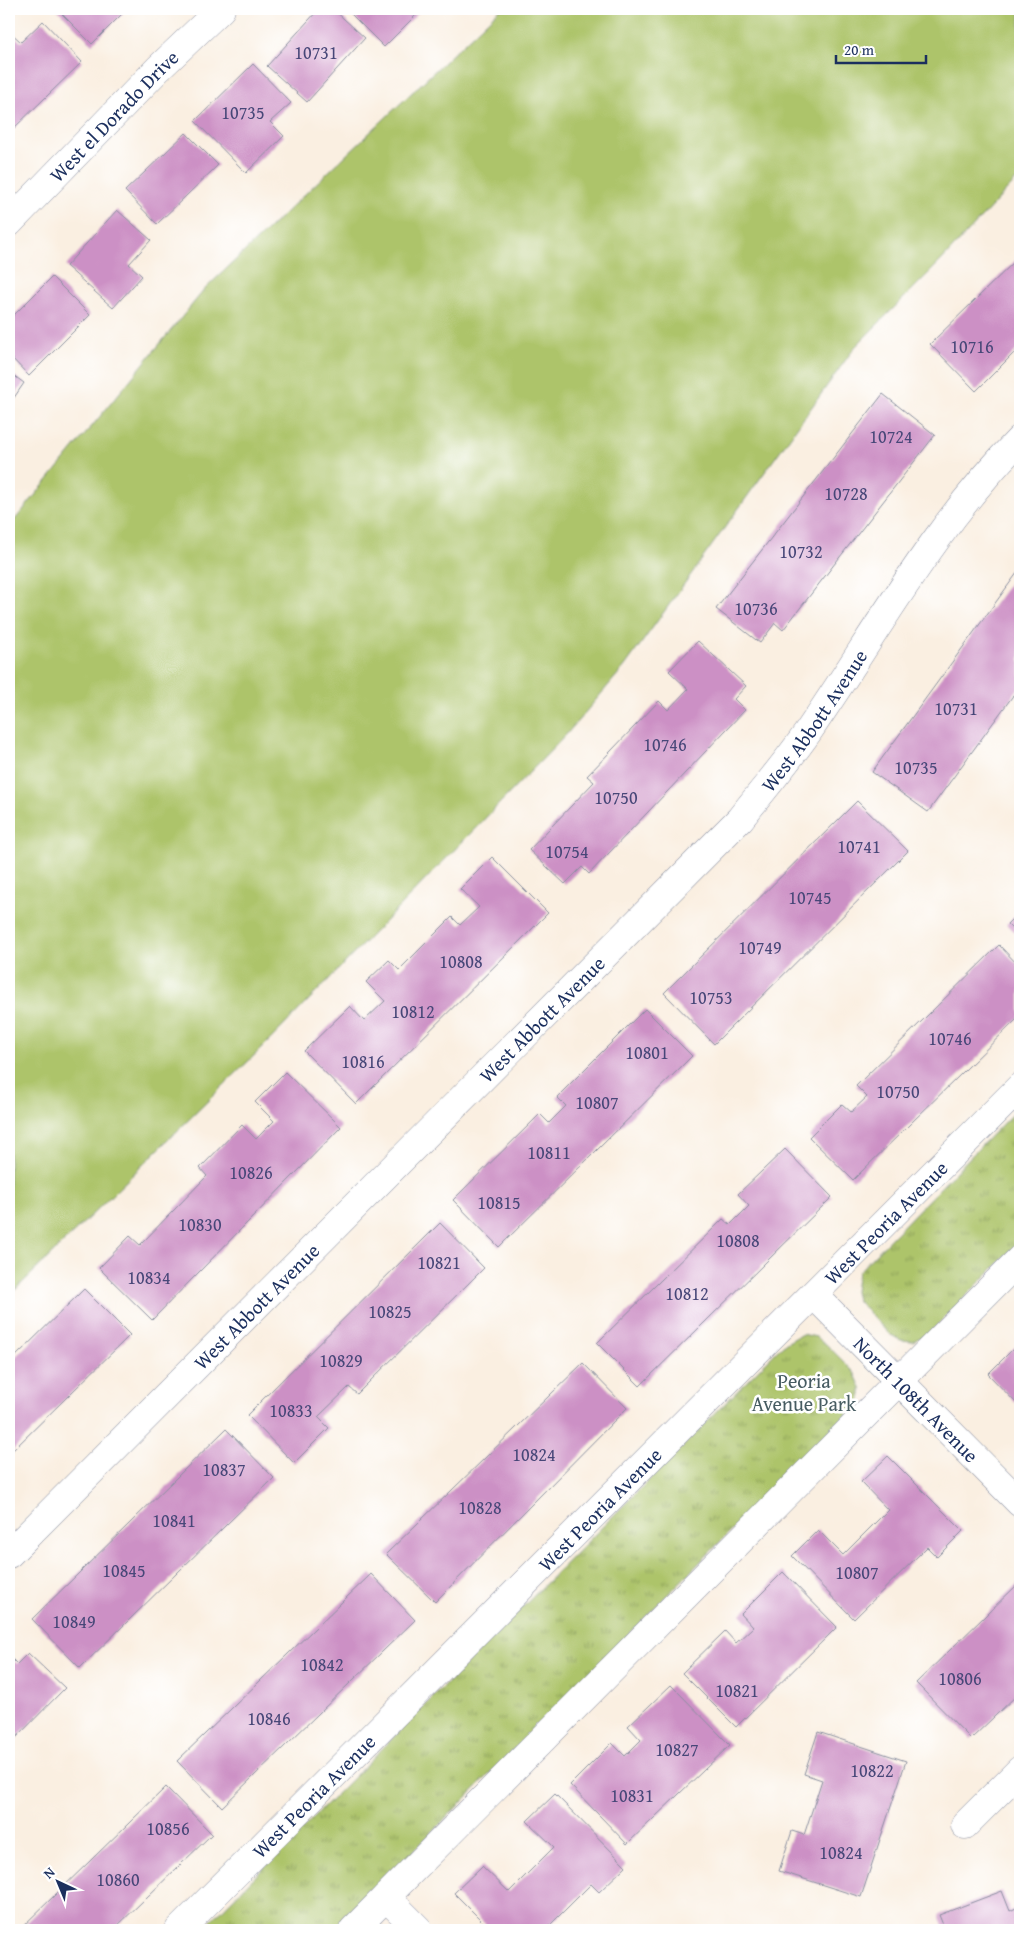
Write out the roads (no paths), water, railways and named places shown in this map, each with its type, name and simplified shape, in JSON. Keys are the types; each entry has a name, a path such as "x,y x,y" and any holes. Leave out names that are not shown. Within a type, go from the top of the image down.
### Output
{"street":[{"name":"West el Dorado Drive","path":"9,223 158,69 221,9"},
{"name":"West Abbott Avenue","path":"9,1554 740,819 808,732 923,559 961,507 1020,439"},
{"name":"West Peoria Avenue","path":"179,1930 1020,1088"},
{"path":"353,1930 900,1382 1020,1259"},
{"name":"North 108th Avenue","path":"814,1295 1020,1504"},
{"path":"965,1825 1020,1770"},
{"path":"386,1898 419,1930"}],"park label":[{"name":"Peoria Avenue Park","path":"804,1392"}]}
